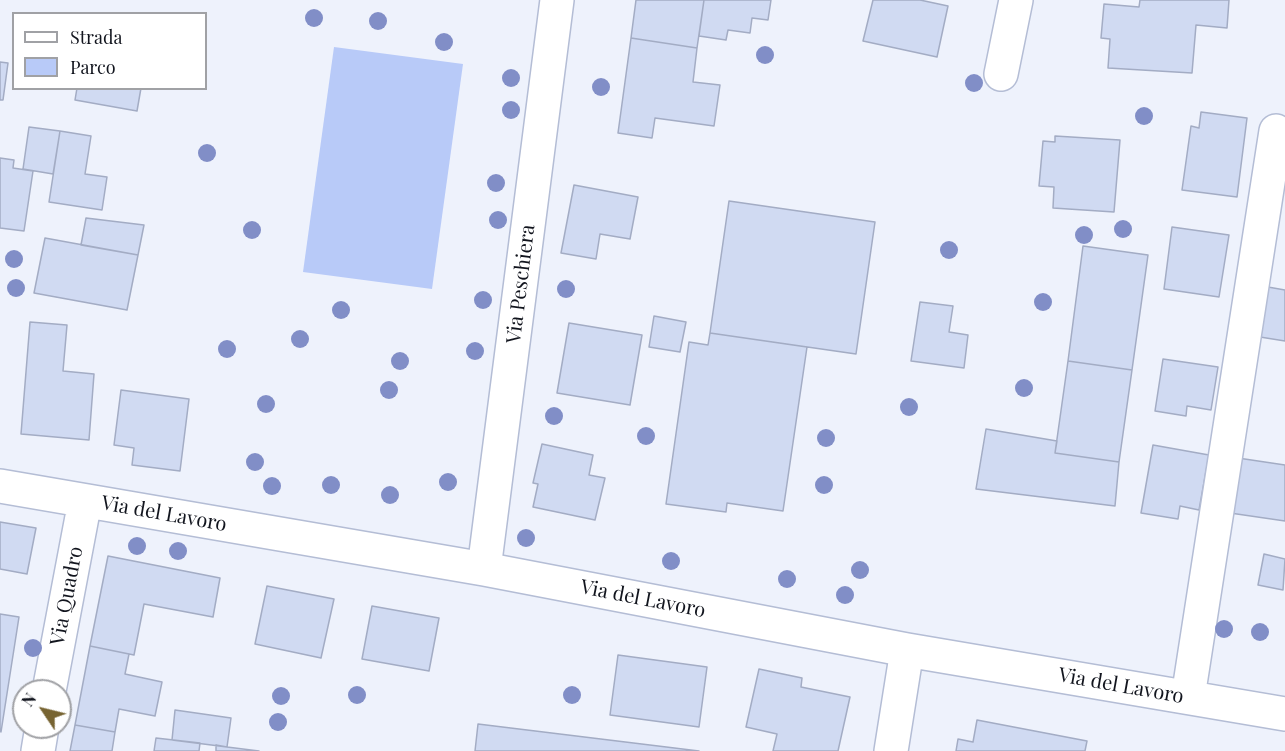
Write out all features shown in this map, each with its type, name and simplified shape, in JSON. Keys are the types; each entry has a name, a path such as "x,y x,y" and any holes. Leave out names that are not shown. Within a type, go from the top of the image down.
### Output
{"street":[{"name":"Via Peschiera","path":"484,569 557,0"},
{"path":"1001,74 1016,0"},
{"path":"1188,697 1276,131"},
{"name":"Via del Lavoro","path":"0,486 484,569 907,650 1285,714"},
{"name":"Via Quadro","path":"51,679 85,501"},
{"path":"891,751 907,650"}],"green space":[{"path":"334,47 463,64 432,289 303,272"}],"building":[{"path":"636,0 704,0 697,48 631,38"},
{"path":"704,0 771,0 768,20 752,18 750,33 728,30 726,40 699,36"},
{"path":"873,0 920,0 948,6 937,57 863,41"},
{"path":"1140,0 1229,0 1227,28 1196,25 1192,73 1108,68 1110,39 1101,38 1104,4 1139,7"},
{"path":"631,38 697,48 693,82 720,85 714,126 655,118 652,138 618,133"},
{"path":"0,62 8,63 3,100 0,100"},
{"path":"77,90 141,90 137,111 75,100"},
{"path":"1201,112 1247,118 1237,197 1182,190 1191,126 1199,128"},
{"path":"29,127 60,131 53,174 23,169"},
{"path":"60,131 91,136 85,174 107,177 102,210 49,202"},
{"path":"1055,136 1120,140 1114,212 1053,208 1054,187 1039,186 1043,141 1055,142"},
{"path":"0,158 14,160 13,168 33,171 24,231 0,228"},
{"path":"574,185 638,197 630,239 600,234 596,259 561,253"},
{"path":"729,201 875,222 856,354 710,333"},
{"path":"86,218 144,225 138,255 81,245"},
{"path":"1172,227 1229,235 1219,297 1164,289"},
{"path":"45,238 138,255 127,310 34,293"},
{"path":"1083,246 1148,255 1132,370 1068,361"},
{"path":"1268,287 1285,290 1285,341 1260,337"},
{"path":"920,302 953,306 949,332 968,335 964,368 911,361"},
{"path":"654,316 686,322 680,352 649,347"},
{"path":"30,322 67,325 63,371 94,374 89,440 21,434"},
{"path":"569,323 642,335 630,405 557,393"},
{"path":"710,333 807,347 783,511 727,503 726,512 666,504 689,342 708,345"},
{"path":"1163,359 1218,367 1211,410 1187,406 1186,416 1155,411"},
{"path":"1068,361 1132,370 1119,462 1055,453"},
{"path":"121,390 189,399 180,471 132,465 134,448 114,445"},
{"path":"986,429 1057,441 1055,453 1119,462 1115,506 976,489"},
{"path":"542,444 593,455 589,475 605,478 595,520 533,507 538,484 533,483"},
{"path":"1153,445 1209,455 1199,510 1180,506 1178,519 1141,513"},
{"path":"1238,458 1285,465 1285,521 1230,513"},
{"path":"0,522 36,528 27,574 0,569"},
{"path":"1264,554 1285,559 1283,590 1258,585"},
{"path":"108,556 220,578 213,617 144,604 134,655 90,646"},
{"path":"267,586 334,599 321,658 255,644"},
{"path":"372,606 439,618 429,671 362,659"},
{"path":"0,614 19,617 1,732 0,731"},
{"path":"90,646 129,654 125,674 162,682 155,716 119,709 115,732 75,725"},
{"path":"618,655 707,667 699,727 610,715"},
{"path":"759,669 802,678 801,687 850,697 838,751 773,751 777,734 746,727"},
{"path":"175,710 231,718 227,747 172,740"},
{"path":"977,720 1087,741 1085,751 956,751 958,739 973,742"},
{"path":"478,724 699,751 475,751"},
{"path":"75,725 115,732 112,751 70,751"},
{"path":"156,738 200,743 199,751 154,751"},
{"path":"216,745 227,747 259,751 216,751"}]}
